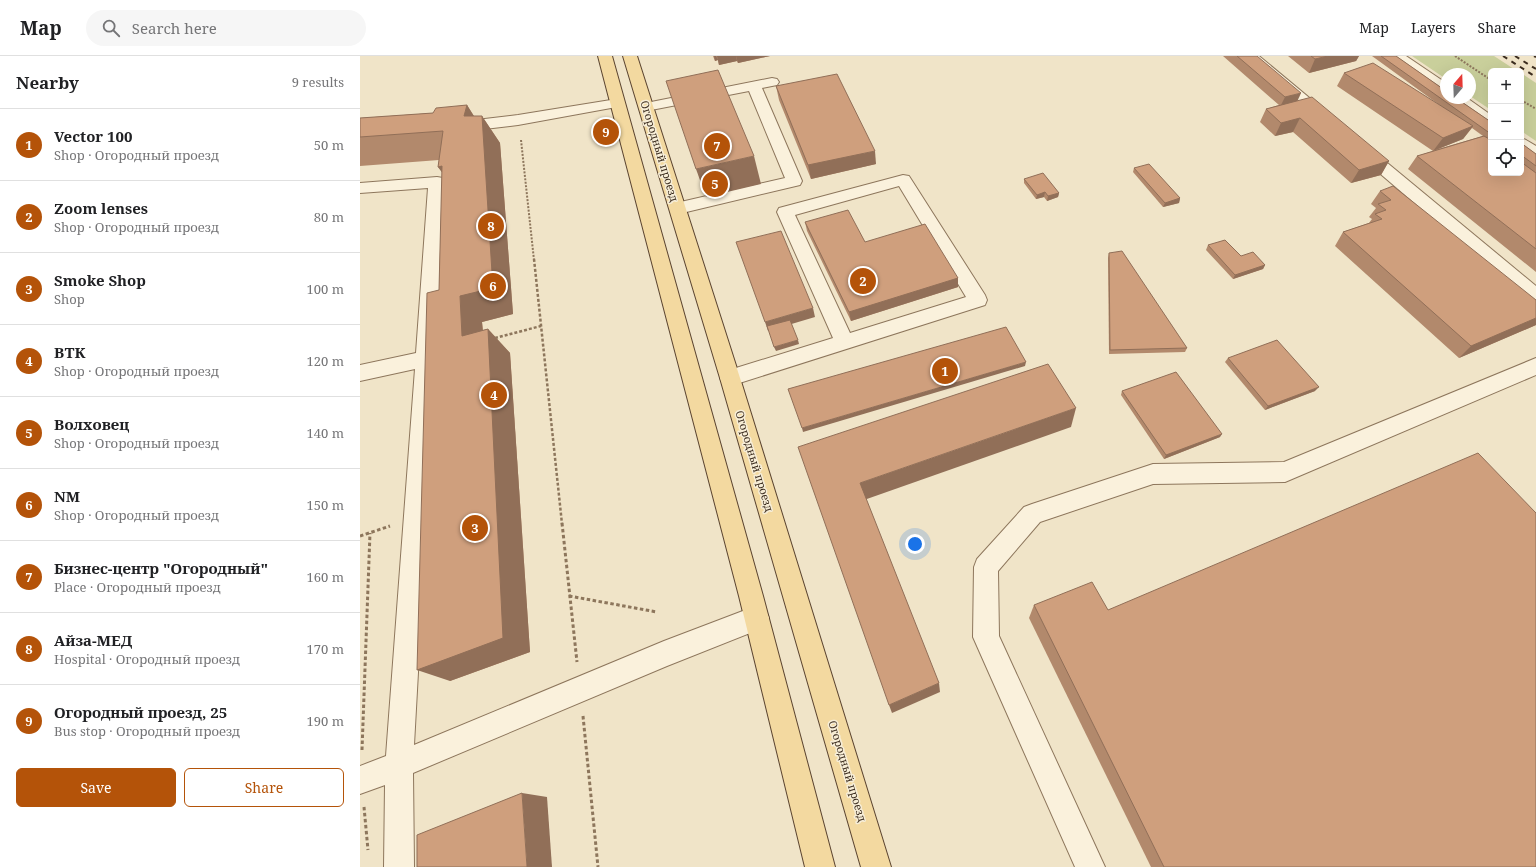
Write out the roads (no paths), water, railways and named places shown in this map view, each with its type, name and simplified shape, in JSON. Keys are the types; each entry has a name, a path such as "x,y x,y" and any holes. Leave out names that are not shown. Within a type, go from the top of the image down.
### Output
{"main road":[{"path":"605,56 756,618 820,867"},
{"name":"Огородный проезд","path":"630,56 730,378 876,867"}],"street":[{"path":"1251,56 1536,296"},
{"path":"1397,56 1440,86"},
{"path":"646,107 772,82"},
{"path":"678,208 794,181 754,86"},
{"path":"444,128 489,125 617,103"},
{"path":"1466,104 1488,120"},
{"path":"1524,145 1536,153"},
{"path":"730,378 845,342 978,300 903,180 785,212 845,342"},
{"path":"360,188 437,182 442,203 426,359 399,765 399,867"},
{"path":"360,373 426,359"},
{"path":"1090,867 986,637 986,567 1032,514 1153,474 1285,472 1536,366"},
{"path":"361,780 664,654 756,618"}],"railway":[{"path":"1503,56 1536,77"},
{"path":"1515,56 1536,69"}],"place":[{"name":"Огородный проезд, 25","path":"606,132"},
{"name":"Бизнес-центр \"Огородный\"","path":"717,146"},
{"name":"Волховец","path":"715,184"},
{"name":"Айза-МЕД","path":"491,226"},
{"name":"Zoom lenses","path":"863,281"},
{"name":"NM","path":"493,286"},
{"name":"Vector 100","path":"945,371"},
{"name":"ВТК","path":"494,395"},
{"name":"Smoke Shop","path":"475,528"}]}
